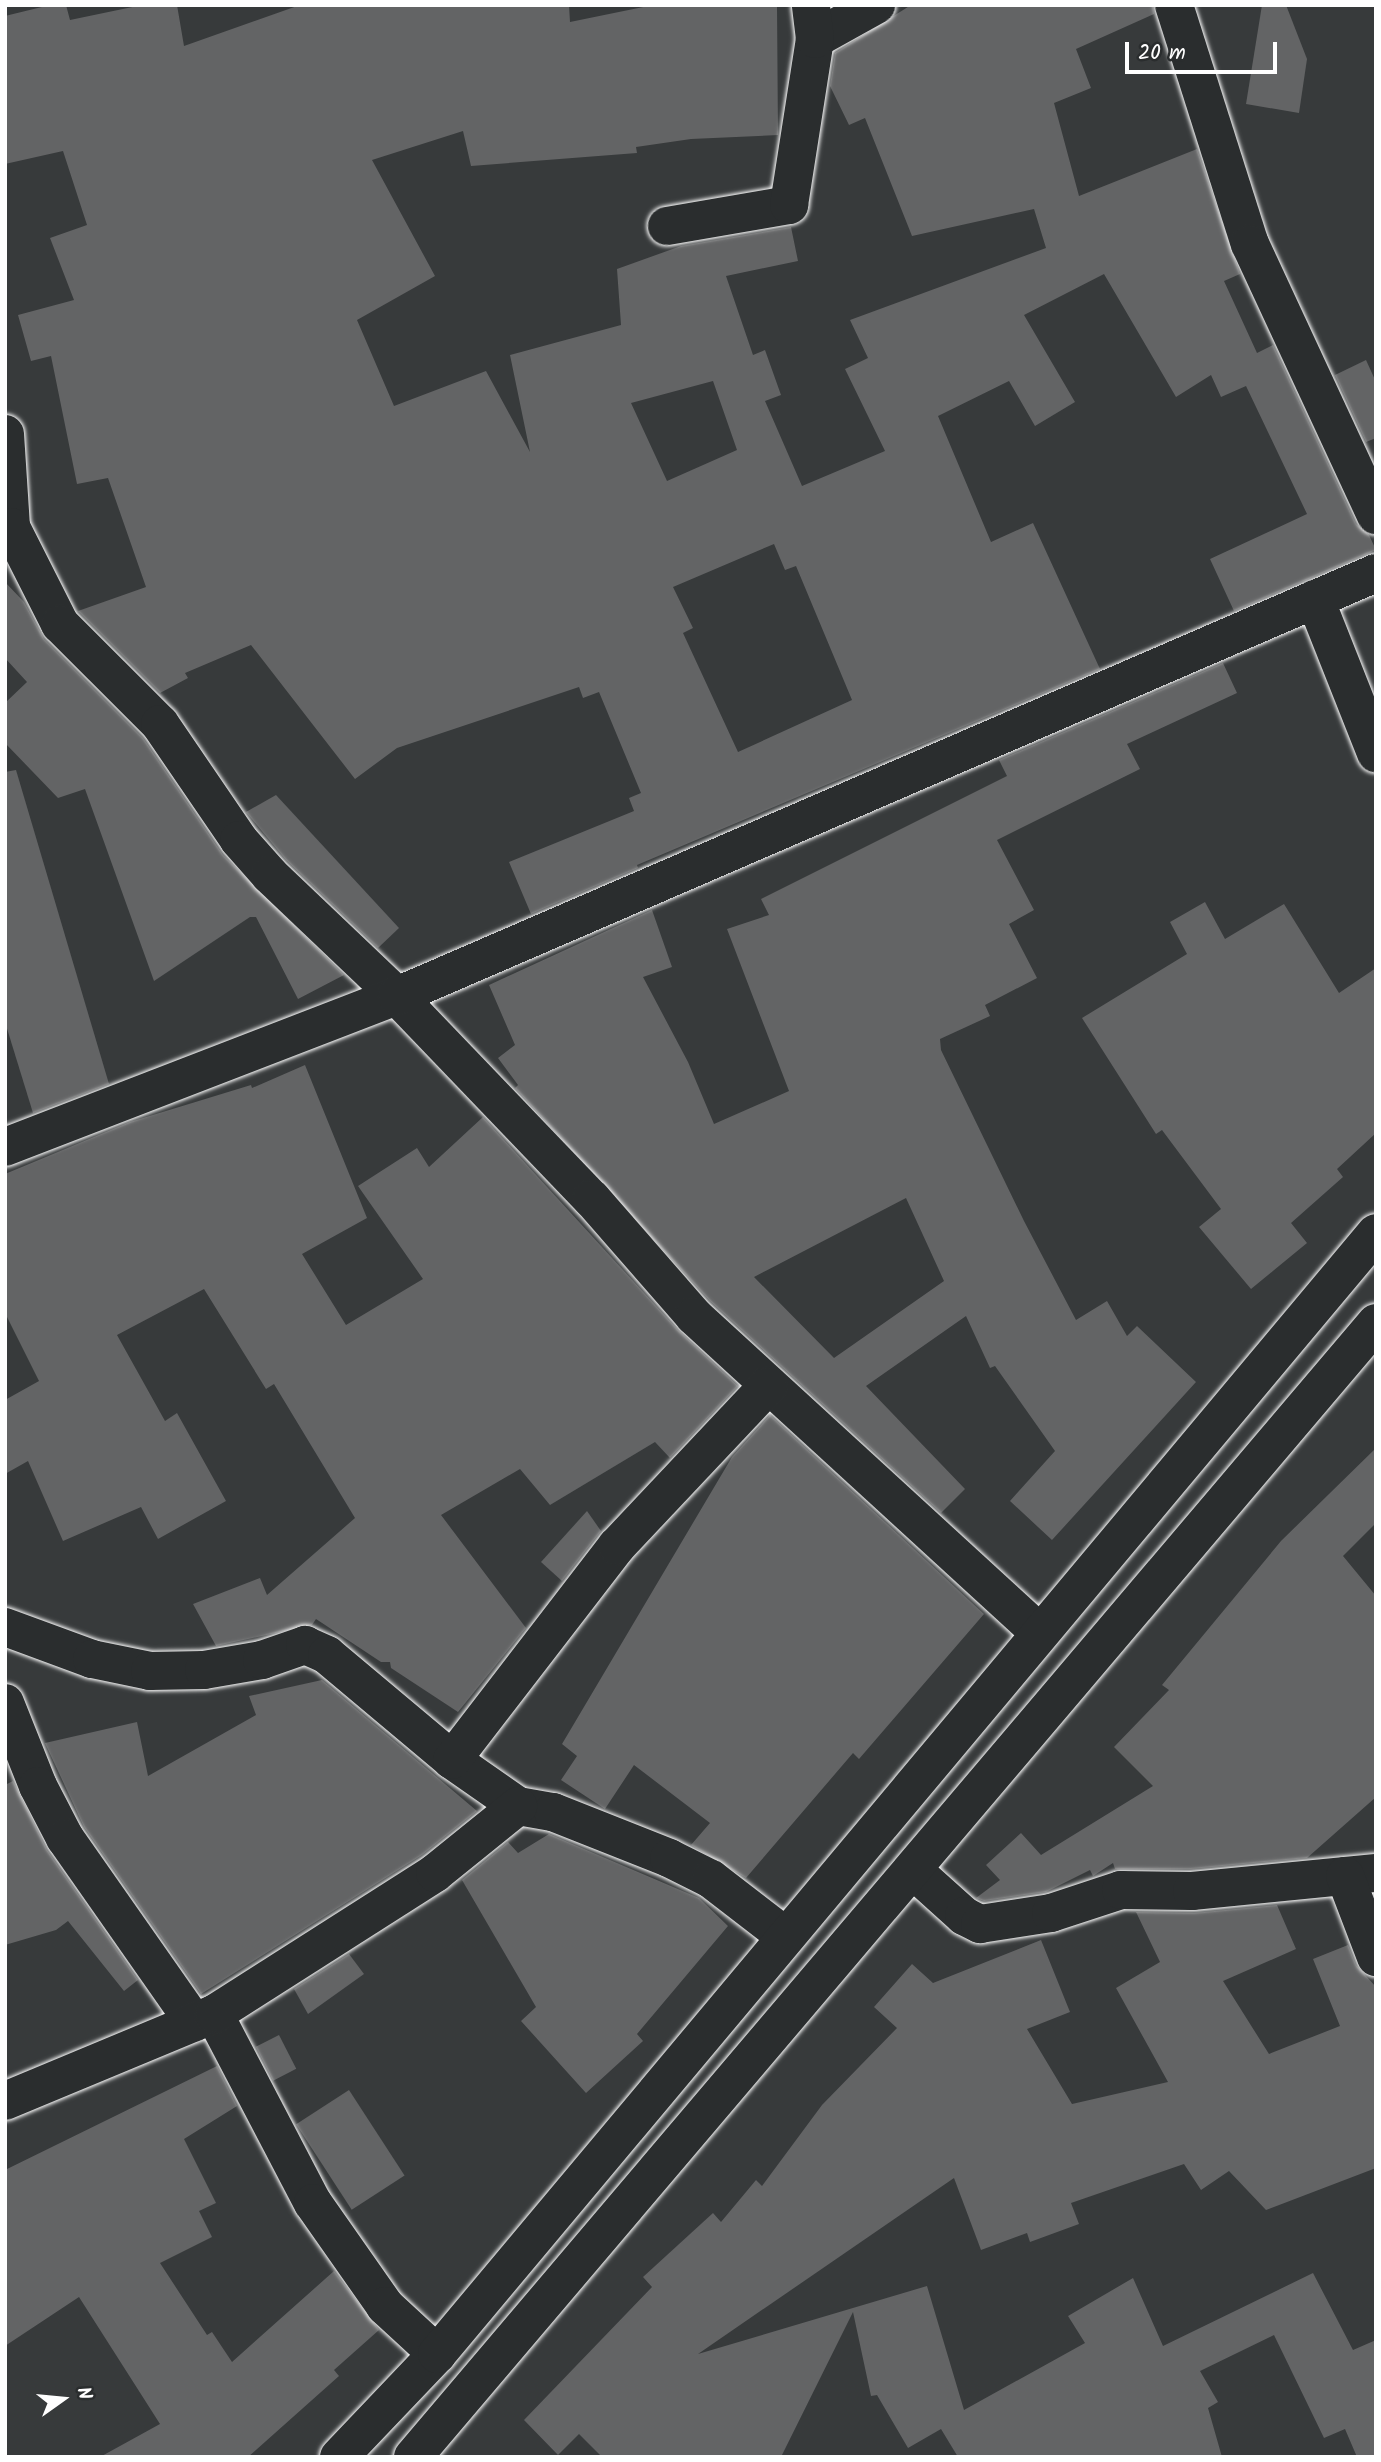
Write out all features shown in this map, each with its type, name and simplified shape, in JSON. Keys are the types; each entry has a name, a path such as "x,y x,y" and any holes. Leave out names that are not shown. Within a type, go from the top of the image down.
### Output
{"street":[{"path":"667,226 789,205 813,22 876,5"},
{"path":"1174,5 1250,244 1376,515"},
{"path":"5,434 8,530 60,624 160,724 254,858 397,996 592,1199 694,1316 1038,1631"},
{"path":"5,1147 397,996 1376,573"},
{"path":"1315,599 1376,753"},
{"path":"339,2457 437,2354 1038,1631 1376,1233"},
{"path":"413,2457 1376,1323"},
{"path":"452,1760 617,1546 768,1386"},
{"path":"5,1627 92,1659 150,1671 204,1670 262,1660 305,1645 327,1655 452,1760 518,1806 553,1812 669,1858 711,1879 785,1936"},
{"path":"5,1703 65,1838 204,2018 243,2078 313,2203 385,2306 437,2354"},
{"path":"5,2101 204,2018 435,1873 518,1806"},
{"path":"913,1870 964,1916 980,1924 1051,1913 1121,1890 1192,1891 1360,1875 1376,1956"}],"building":[{"path":"50,5 66,5 70,20 142,5 177,5 184,46 300,5 569,5 570,22 653,5 777,5 778,135 691,139 636,147 637,153 471,166 463,131 372,160 435,276 357,320 394,406 486,371 530,452 510,355 621,325 617,269 681,246 791,227 798,261 726,276 753,355 765,350 781,395 765,401 802,486 885,451 845,369 868,358 850,320 1046,248 1034,209 912,236 865,118 849,125 830,86 835,53 911,5 1153,5 1154,14 1076,49 1091,88 1054,103 1079,196 1197,149 1240,274 1224,281 1257,353 1273,345 1356,524 1369,535 1376,550 1234,611 1210,559 1307,514 1246,386 1221,397 1211,375 1176,397 1104,274 1024,315 1075,402 1035,426 1009,381 938,416 991,542 1033,523 1100,669 637,865 638,868 531,914 509,862 634,811 629,798 641,793 599,692 583,698 579,687 397,748 355,779 251,645 185,673 188,678 160,693 78,611 146,587 108,478 77,484 51,356 31,361 18,315 74,300 50,238 87,225 63,151 5,164 5,16","holes":["713,381 737,450 667,481 631,403","774,544 785,570 796,566 852,700 738,752 683,633 693,628 673,587"]},
{"path":"1262,5 1286,5 1307,59 1299,113 1246,104"},
{"path":"1366,360 1376,382 1376,438 1366,442 1335,375"},
{"path":"5,582 24,602 44,639 143,738 223,855 344,975 298,999 256,917 250,917 154,981 85,789 58,798 5,743 5,703 27,682 5,658"},
{"path":"1223,663 1237,693 1127,744 1140,769 997,840 1034,910 1009,924 1037,978 985,1005 990,1016 940,1039 941,1050 1024,1221 1076,1320 1107,1301 1127,1336 1137,1326 1196,1382 1052,1540 1010,1501 1055,1451 995,1366 990,1368 966,1316 866,1386 965,1489 941,1513 710,1301 515,1088 518,1085 498,1058 515,1045 489,985 652,910 672,967 643,977 688,1062 714,1124 789,1091 727,929 769,915 761,899 1007,776 999,760","holes":["906,1198 944,1281 834,1358 754,1277"]},
{"path":"16,770 109,1084 33,1113 5,1022 5,772"},
{"path":"276,795 399,928 378,948 286,860 246,812"},
{"path":"1205,902 1225,939 1284,904 1339,993 1376,968 1376,1133 1337,1169 1343,1177 1291,1223 1307,1243 1251,1289 1199,1227 1221,1209 1162,1130 1156,1134 1082,1018 1187,954 1170,922"},
{"path":"305,1065 367,1218 302,1254 346,1325 423,1279 358,1186 417,1148 429,1167 483,1117 678,1330 738,1386 670,1458 655,1442 550,1505 520,1469 441,1515 526,1628 458,1712 391,1668 390,1662 381,1662 316,1619 312,1625 216,1646 193,1604 260,1578 267,1595 355,1518 274,1384 266,1389 204,1289 117,1335 165,1421 177,1413 226,1501 158,1539 141,1507 63,1541 28,1461 5,1474 5,1400 39,1381 5,1313 5,1174 130,1122 251,1085 252,1088"},
{"path":"770,1415 984,1614 859,1759 853,1753 746,1878 691,1845 710,1823 634,1765 605,1809 561,1780 577,1756 562,1744 732,1457"},
{"path":"1376,1448 1376,1523 1343,1556 1376,1596 1376,1797 1307,1858 1191,1869 1115,1869 1113,1863 1093,1876 1090,1870 1046,1892 984,1901 976,1898 1000,1880 986,1865 1021,1833 1041,1855 1153,1786 1114,1747 1169,1690 1162,1685 1281,1541"},
{"path":"587,1511 601,1531 562,1581 541,1562"},
{"path":"322,1680 477,1811 422,1855 201,1994 84,1827 45,1743 137,1722 148,1776 256,1715 249,1696"},
{"path":"13,1781 47,1850 138,1980 124,1991 68,1921 56,1930 5,1945 5,1785"},
{"path":"549,1834 699,1898 728,1926 637,2034 643,2041 586,2093 521,2021 536,2007 462,1880 508,1842 518,1853"},
{"path":"1277,1905 1296,1949 1223,1981 1269,2054 1340,2026 1313,1959 1348,1945 1356,1965 1376,1987 1376,2168 1266,2210 1229,2171 1201,2190 1184,2164 1071,2203 1079,2224 1030,2242 1027,2233 981,2250 954,2178 698,2354 927,2286 964,2410 1085,2343 1068,2316 1133,2278 1163,2346 1313,2273 1353,2350 1376,2340 1376,2457 1357,2457 1345,2429 1324,2438 1274,2335 1200,2371 1218,2402 1208,2408 1222,2457 958,2457 941,2429 908,2448 877,2395 871,2396 853,2312 781,2457 602,2457 579,2434 558,2455 524,2420 652,2287 643,2277 713,2213 721,2222 756,2180 762,2186 822,2105 897,2028 874,2007 912,1964 933,1983 1041,1940 1070,2012 1027,2029 1072,2104 1168,2082 1116,1988 1160,1962 1136,1912 1194,1913"},
{"path":"349,1954 364,1974 308,2014 294,1989"},
{"path":"279,2035 296,2069 273,2081 256,2047"},
{"path":"217,2066 237,2106 184,2139 216,2203 199,2211 212,2237 160,2263 207,2335 212,2332 232,2362 334,2271 379,2330 334,2370 339,2376 248,2457 100,2457 160,2424 79,2297 5,2346 5,2170"},
{"path":"349,2090 405,2176 352,2210 296,2124"}]}
